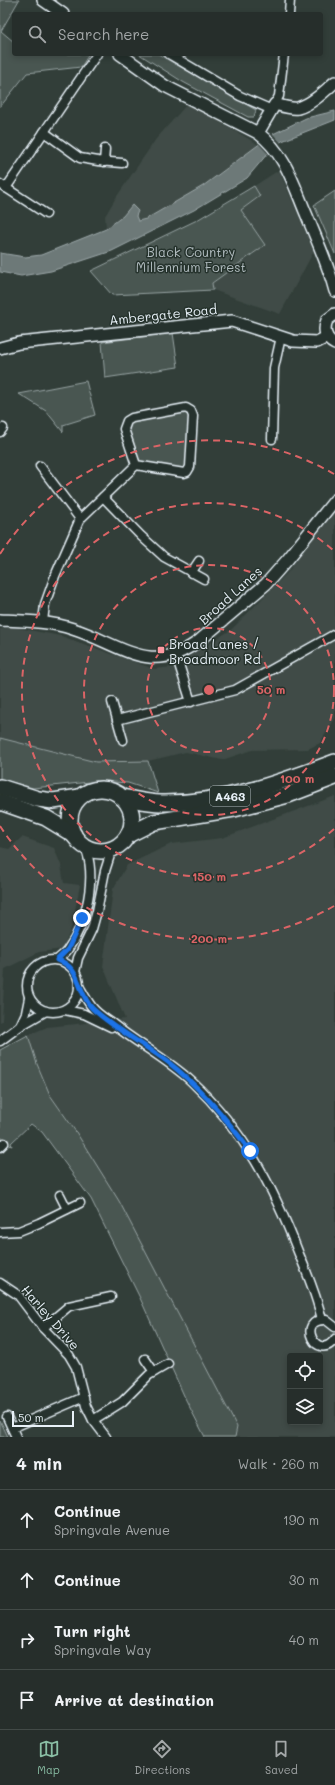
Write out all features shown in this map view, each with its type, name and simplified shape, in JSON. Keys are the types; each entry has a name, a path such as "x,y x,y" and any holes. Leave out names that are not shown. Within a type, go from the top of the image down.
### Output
{"highway":[{"name":"A463","path":"0,787 38,799 53,801 80,798 91,791 100,789 110,790 121,797 160,803 197,801 234,795 287,780 335,762"},
{"name":"A463","path":"112,849 121,843 128,835 154,822 234,809 288,795 335,777"},
{"path":"121,797 129,808 131,815 128,835"},
{"path":"74,836 70,818 73,807 80,798"},
{"path":"0,802 46,818 74,836 85,847 98,850 112,849"}],"street":[{"path":"43,0 60,12"},
{"path":"289,12 290,0"},
{"path":"46,214 3,186 44,132 96,56"},
{"path":"123,56 166,86 262,136 280,154 290,172 328,263 335,291"},
{"path":"172,56 240,96 273,107 297,108 318,96 335,82"},
{"path":"262,136 273,107 279,96 284,56"},
{"path":"44,132 80,158 104,162 122,162"},
{"path":"104,162 105,149"},
{"path":"331,341 324,332 325,325 327,320 335,314"},
{"name":"Ambergate Road","path":"0,348 19,343 232,321 293,342 331,341"},
{"path":"272,439 274,368 281,337"},
{"path":"186,408 191,411 193,416 190,467 187,472 184,473 136,465 124,429 127,421 132,418 186,408"},
{"path":"43,622 45,604 80,519 136,465"},
{"path":"40,466 80,519"},
{"path":"103,497 164,557 204,579"},
{"name":"Broad Lanes","path":"0,620 43,622 73,629 139,656 149,658 176,655 190,648 266,584 335,500"},
{"path":"191,573 199,561"},
{"path":"117,720 235,690 335,634"},
{"path":"176,655 191,702"},
{"path":"112,702 123,740"},
{"path":"57,960 68,949 76,935 88,901 90,871 89,857 85,847"},
{"path":"112,849 105,871 92,929 78,958 75,972 79,986 92,1008 124,1033 166,1061 192,1082 215,1107 253,1155 266,1177 283,1212 307,1274 322,1320"},
{"path":"75,972 66,963 57,960 46,960 33,968 27,981 26,990 29,998 38,1008 46,1011 56,1012 65,1010 84,1014 124,1033"},
{"path":"65,1010 75,1000 79,986"},
{"path":"20,1026 26,1013 29,998"},
{"path":"0,1041 20,1026 46,1011"},
{"path":"60,1195 68,1209"},
{"path":"0,1232 19,1231 40,1224 80,1203"},
{"name":"Harley Drive","path":"0,1284 18,1294 43,1328 70,1355 76,1367 84,1397 93,1420 106,1437"},
{"path":"43,1328 69,1306 111,1297"},
{"path":"335,1327 330,1321 322,1320 315,1322 311,1329 311,1337 313,1341 320,1345 324,1346 332,1342 335,1338"},
{"path":"145,1359 154,1372"},
{"path":"93,1420 122,1402 154,1372 168,1364"},
{"path":"12,1428 84,1397"},
{"path":"7,1417 16,1437"}],"shaded area":[{"path":"188,103 259,145 203,186 146,219 138,221 136,216 123,216 106,229 105,216 115,199 156,139"},
{"path":"335,111 335,120 282,141 268,153 247,178 194,210 112,251 51,271 21,276 0,272 0,253 25,257 41,255 106,229 123,216 132,205 138,211 136,216 138,221 146,219 203,186 273,134 306,118"},
{"path":"279,170 314,251 280,314 213,290 212,283 254,254 240,209 260,196 254,186"},
{"path":"335,511 335,718 320,743 308,749 252,750 222,760 186,752 148,761 96,762 0,738 0,629 13,627 61,636 154,669 173,667 232,629 288,572 321,526"},
{"path":"335,796 335,1437 235,1437 237,1427 76,1132 50,1095 37,1064 28,1035 47,1027 125,1019 103,966 113,889 127,865 171,844 222,838"},
{"path":"22,837 54,848 61,865 64,883 80,885 72,926 63,949 39,952 5,969 2,1021 0,1022 0,847 9,849"}],"green space":[{"path":"0,0 19,0 1,31 12,40 12,56 88,56 81,67 27,73 0,107"},
{"path":"142,56 162,56 256,110 254,117 248,117 183,82"},
{"name":"Black Country Millennium Forest","path":"254,186 260,196 241,210 265,245 212,283 213,290 112,295 91,271 197,220"},
{"path":"335,191 335,254 314,205"},
{"path":"173,333 178,367 105,378 102,342"},
{"path":"86,381 95,415 63,425 63,432 46,411 19,394"},
{"path":"184,411 189,417 187,466 180,469 142,463 127,428 130,423 134,420"},
{"path":"0,738 96,762 148,761 158,793 128,783 99,781 33,788 0,779"},
{"path":"28,1035 37,1064 50,1095 76,1132 119,1201 237,1427 235,1437 205,1437 186,1400 140,1298 91,1199 42,1132 31,1124 11,1143 12,1146 2,1142 0,1144 0,1050"},
{"path":"0,1420 8,1437 0,1437"}],"pier":[{"path":"272,133 282,144 269,155 258,143"}],"place":[{"name":"Broad Lanes / Broadmoor Rd","path":"161,650"}],"route":[{"path":"82,918 76,935 68,949 57,960 66,963 75,972 79,986 92,1008 124,1033 166,1061 192,1082 234,1129 250,1151"}]}
